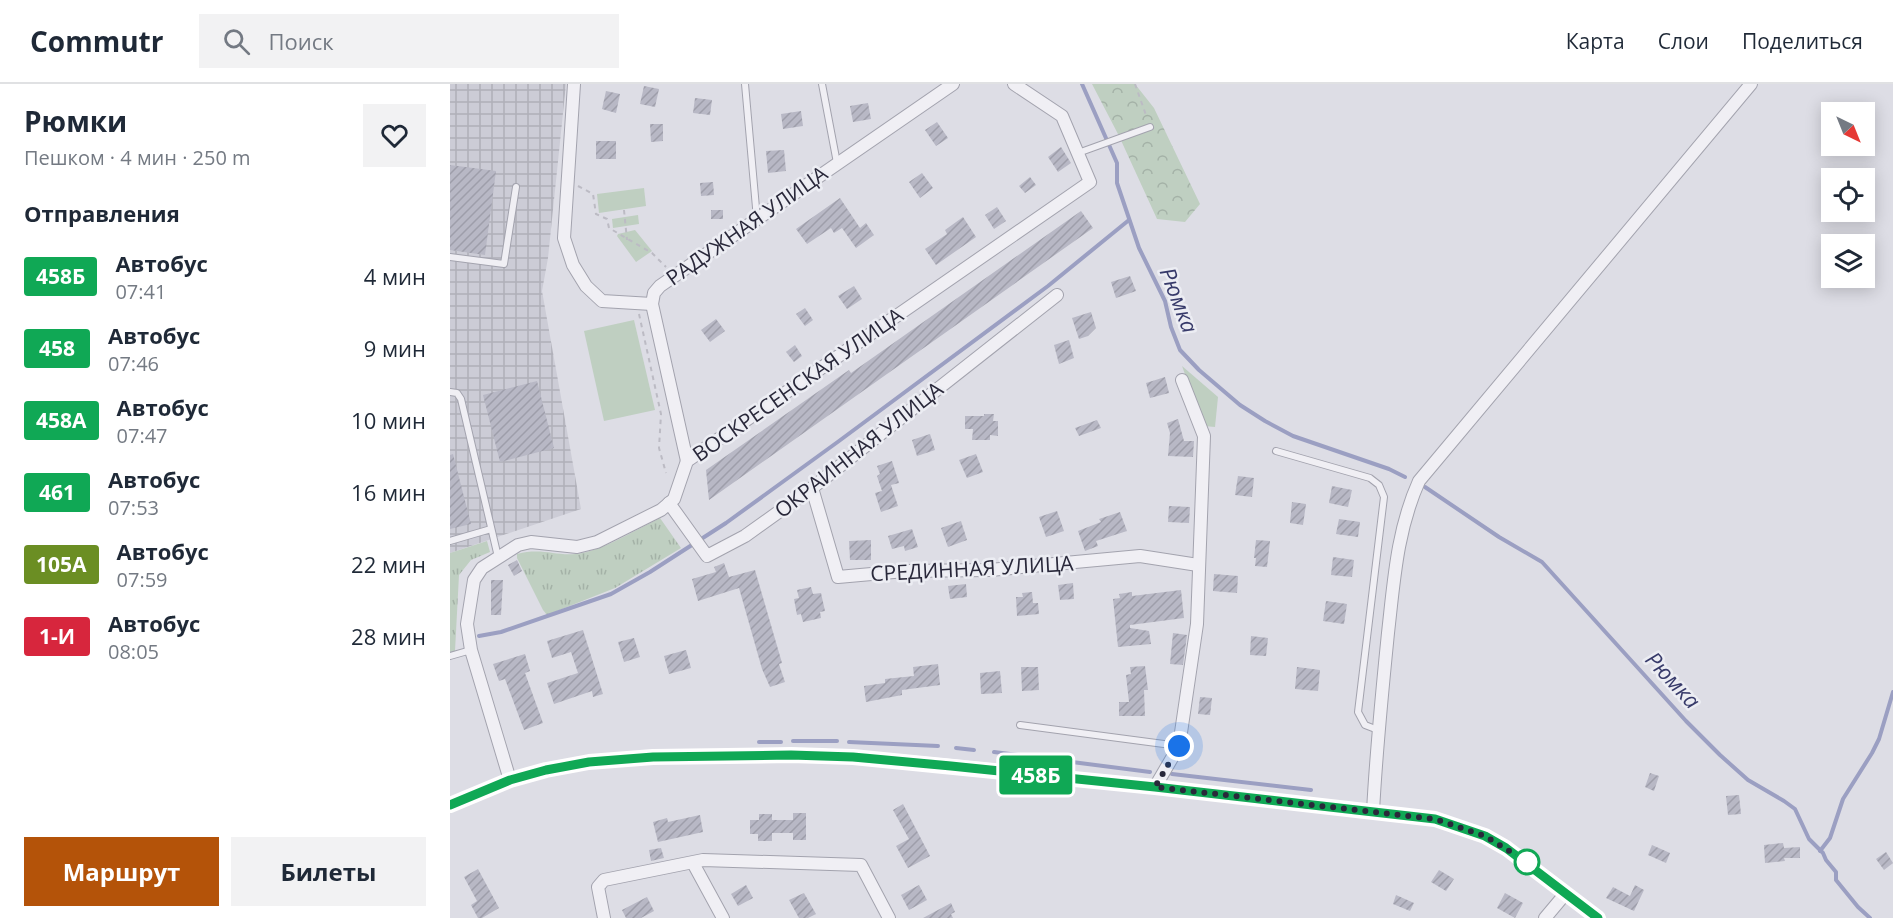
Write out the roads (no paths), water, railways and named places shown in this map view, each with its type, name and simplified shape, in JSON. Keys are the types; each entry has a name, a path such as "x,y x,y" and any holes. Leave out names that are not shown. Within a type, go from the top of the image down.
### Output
{"main road":[{"path":"450,805 510,780 589,762 653,757 791,755 853,757 1155,787 1435,819 1485,836 1527,862 1598,918"}],"street":[{"path":"574,84 564,238 573,265 586,286 602,301 652,304"},
{"name":"РАДУЖНАЯ УЛИЦА","path":"687,461 652,304 654,293 675,275 953,84"},
{"path":"1014,84 1062,116 1078,153"},
{"path":"1372,812 1378,730 1399,543 1407,508 1419,480 1751,84"},
{"name":"ВОСКРЕСЕНСКАЯ УЛИЦА","path":"669,502 674,499 687,461 1090,182 1078,153"},
{"name":"ОКРАИННАЯ УЛИЦА","path":"669,502 707,556 745,536 812,488 1057,294"},
{"path":"1155,787 1179,746 1197,624 1204,436 1182,380"},
{"name":"СРЕДИННАЯ УЛИЦА","path":"812,488 838,577 905,572 990,570 1140,556 1198,565"},
{"path":"510,780 471,650 467,624 474,580 482,568 518,545 531,542 578,547 597,542 661,510 669,502"},
{"path":"604,918 598,887 604,880 614,876 703,860 861,865 889,918"},
{"path":"693,863 723,918"},
{"path":"1545,918 1566,893"}],"lane":[{"path":"745,84 757,220"},
{"path":"822,84 837,164"},
{"path":"1078,153 1150,127"},
{"path":"450,257 504,264 516,187"},
{"path":"450,392 457,393 461,399 498,557"},
{"path":"1276,451 1370,478 1379,485 1384,497 1358,712 1365,725 1378,730"},
{"path":"450,541 490,529"},
{"path":"450,656 471,650"},
{"path":"1020,725 1179,746"}],"waterway":[{"name":"Рюмка","path":"1082,84 1117,163 1117,183 1139,248 1165,301 1171,327 1180,350 1199,370 1240,405 1265,421 1293,436 1389,469 1405,477"},
{"path":"479,636 501,632 611,594 650,572 726,523 839,441 1048,286 1129,220"},
{"name":"Рюмка","path":"1425,487 1499,537 1542,562 1686,721 1720,755 1748,780 1795,809 1809,839 1823,853 1836,872 1836,880 1870,918"},
{"path":"1820,851 1830,838 1843,799 1879,739 1893,692"},
{"path":"793,741 837,741"},
{"path":"759,742 781,742"},
{"path":"849,742 938,746"},
{"path":"956,748 974,750"},
{"path":"994,752 1150,772"},
{"path":"1172,774 1311,790"}]}
